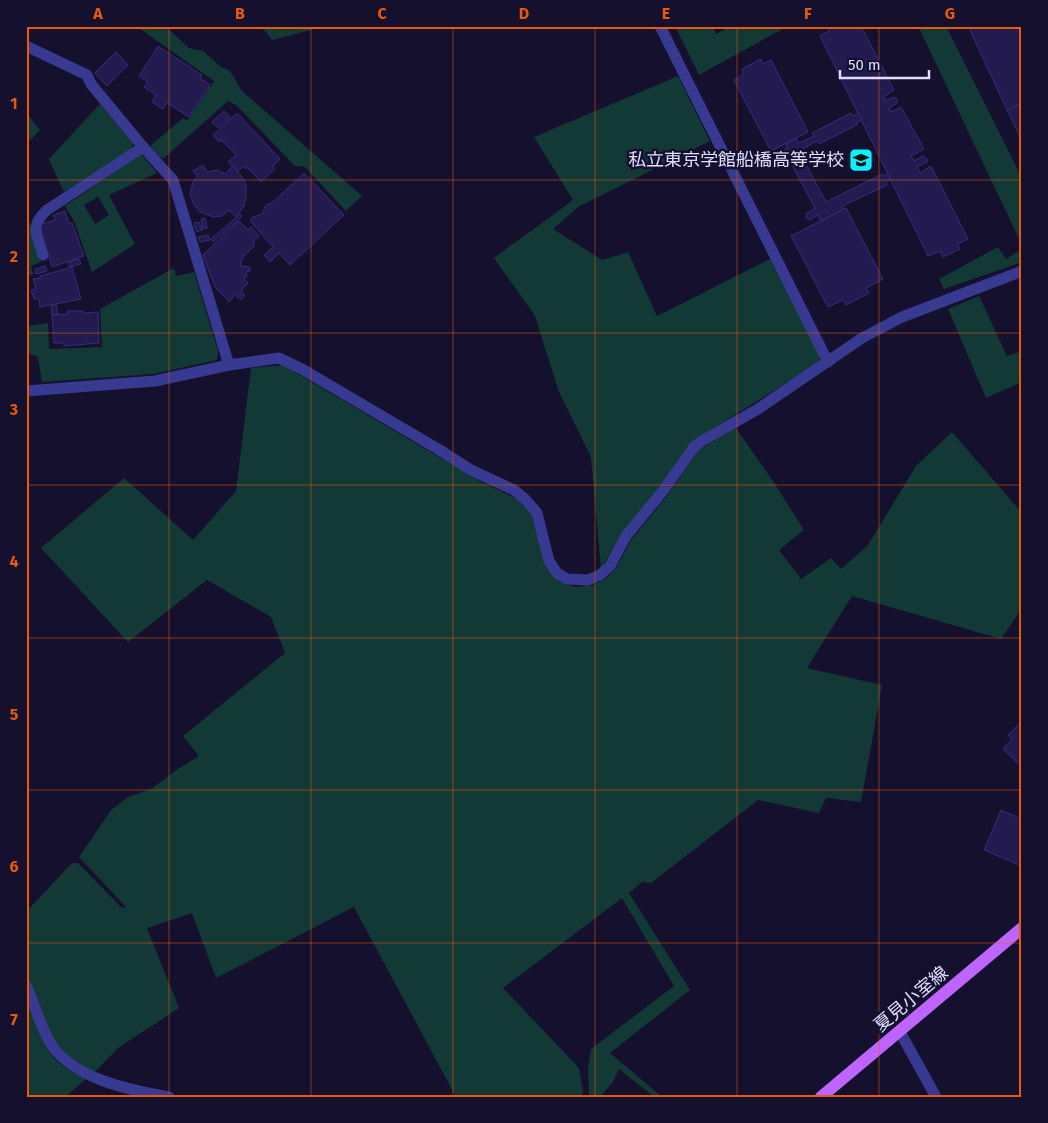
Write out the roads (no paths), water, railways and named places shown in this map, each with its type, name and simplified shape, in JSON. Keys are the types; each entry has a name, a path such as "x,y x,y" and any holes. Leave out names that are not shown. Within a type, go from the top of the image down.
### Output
{"main road":[{"name":"夏見小室線","path":"821,1097 1022,928"}],"street":[{"path":"660,26 828,362"},
{"path":"26,46 87,75 91,84 173,180 229,364"},
{"path":"43,255 35,229 40,216 143,147"},
{"path":"26,391 155,381 229,364 279,358 302,369 471,470 514,490 537,513 549,561 557,573 567,579 588,580 600,575 610,566 626,536 663,491 694,447 758,409 862,338 902,317 1022,271"},
{"path":"26,985 47,1038 57,1054 92,1076 115,1085 169,1097"},
{"path":"900,1032 936,1097"}],"place":[{"name":"私立東京学館船橋高等学校","path":"861,160"}]}
